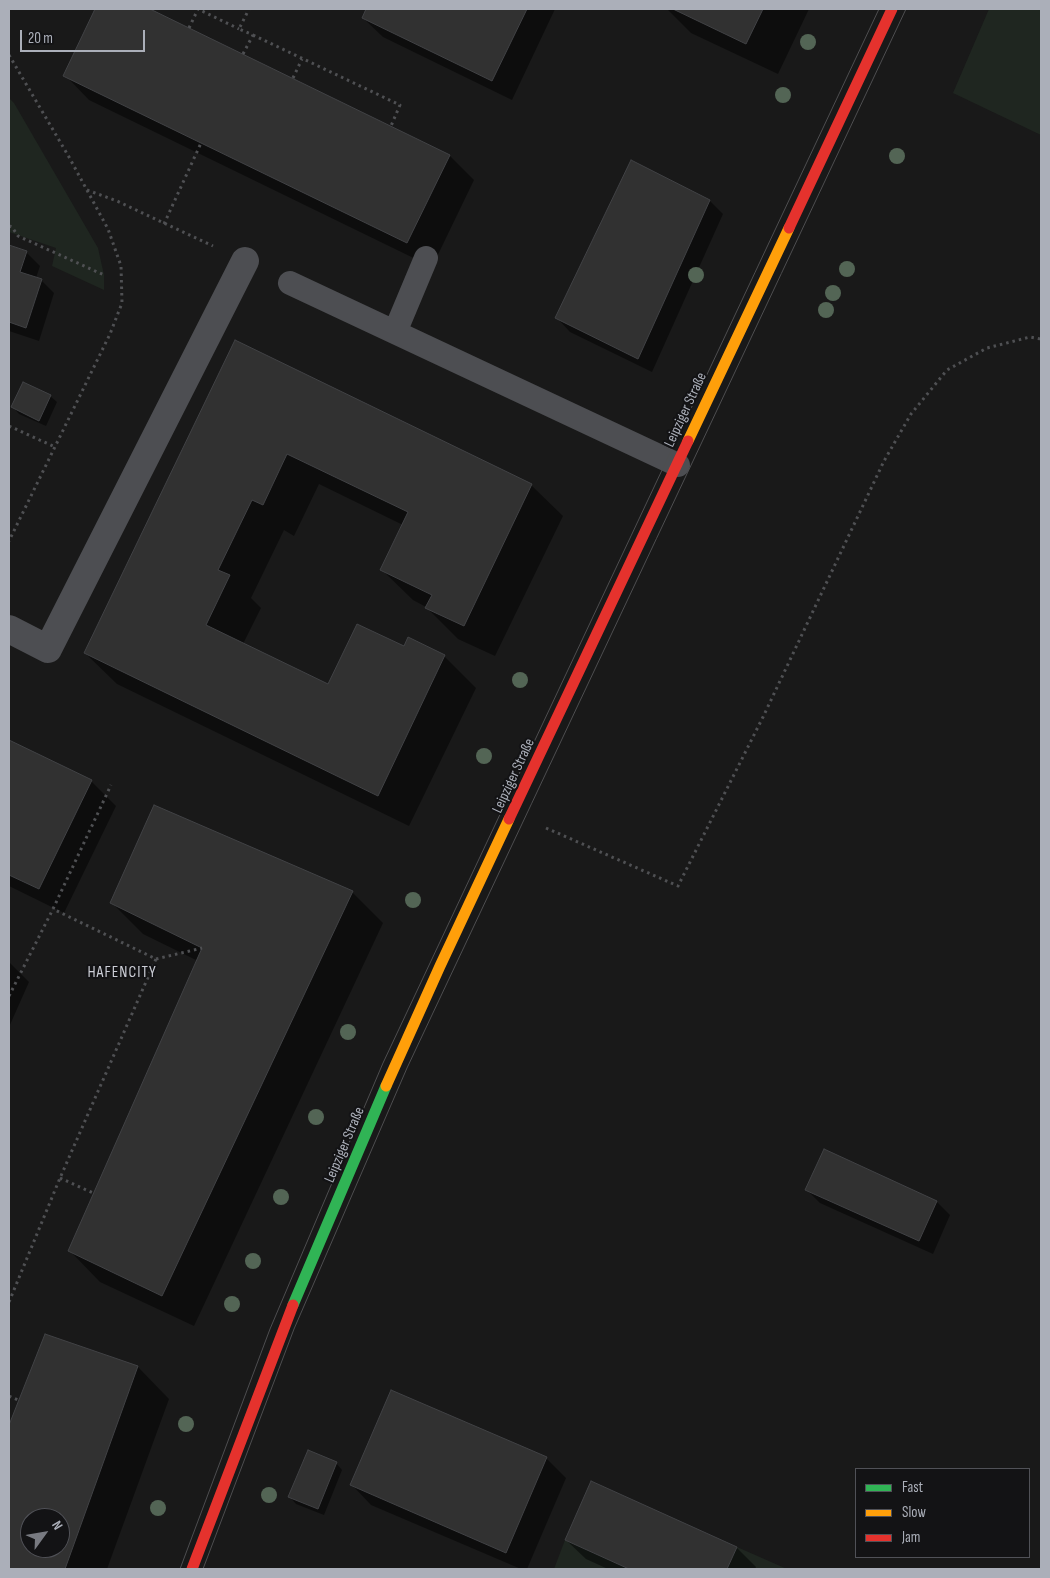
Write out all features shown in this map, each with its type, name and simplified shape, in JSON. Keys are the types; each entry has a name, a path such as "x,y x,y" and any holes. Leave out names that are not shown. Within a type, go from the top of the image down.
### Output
{"main road":[{"name":"Leipziger Straße","path":"192,1569 290,1310 420,1010 892,9"}],"street":[{"path":"9,630 48,649 245,261"}],"lane":[{"path":"395,332 426,258"},
{"path":"290,283 678,465"}],"path":[{"path":"239,29 249,9"},
{"path":"189,28 198,10 400,105 391,126"},
{"path":"243,54 253,35"},
{"path":"9,55 108,229 121,266 122,303 110,334 9,542"},
{"path":"292,78 302,59"},
{"path":"164,224 201,143"},
{"path":"87,190 117,201 245,261"},
{"path":"9,226 12,227 18,236 104,275"},
{"path":"514,812 678,886 763,717 884,461 911,414 947,370 987,348 1030,337 1041,339"},
{"path":"9,426 55,447"},
{"path":"9,996 53,909 111,785"},
{"path":"53,909 156,959 202,948"},
{"path":"9,1302 60,1178 156,959"},
{"path":"60,1178 93,1193"},
{"path":"9,1396 18,1400"}],"shaded area":[{"path":"989,9 1041,9 1041,135 953,93"},
{"path":"9,98 14,103 98,248 104,275 104,290 52,266 56,248 9,232"},
{"path":"565,1540 629,1569 554,1569"},
{"path":"737,1547 787,1569 727,1569"}],"building":[{"path":"95,9 150,9 450,155 407,243 63,76"},
{"path":"366,9 527,9 492,81 362,18"},
{"path":"673,9 763,9 746,44"},
{"path":"631,160 710,200 638,359 555,318"},
{"path":"9,245 27,251 20,272 42,279 26,328 9,322"},
{"path":"235,340 532,484 464,626 425,608 432,595 380,570 408,512 287,454 263,505 252,500 218,570 230,575 206,625 328,684 357,624 404,646 408,637 445,655 378,796 84,653"},
{"path":"23,382 51,395 39,421 11,407"},
{"path":"9,740 92,780 39,889 9,875"},
{"path":"154,805 353,891 162,1296 68,1251 202,948 110,903"},
{"path":"824,1149 937,1201 919,1241 805,1190"},
{"path":"45,1334 138,1366 70,1555 70,1508 20,1508 20,1558 69,1558 65,1569 9,1569 9,1425"},
{"path":"391,1390 547,1457 506,1553 350,1485"},
{"path":"308,1450 337,1462 318,1509 288,1497"},
{"path":"591,1481 737,1547 727,1569 629,1569 565,1540"}],"tram line":[{"path":"180,1569 270,1329 383,1063 879,9"},
{"path":"203,1569 294,1329 407,1068 906,9"}],"traffic: fast":[{"path":"293,1305 386,1086"}],"traffic: slow":[{"path":"688,441 789,228"},
{"path":"386,1086 509,819"}],"traffic: jam":[{"path":"789,228 892,9"},
{"path":"509,819 688,441"},
{"path":"192,1569 293,1305"}],"district":[{"name":"HAFENCITY","path":"122,973"}]}
